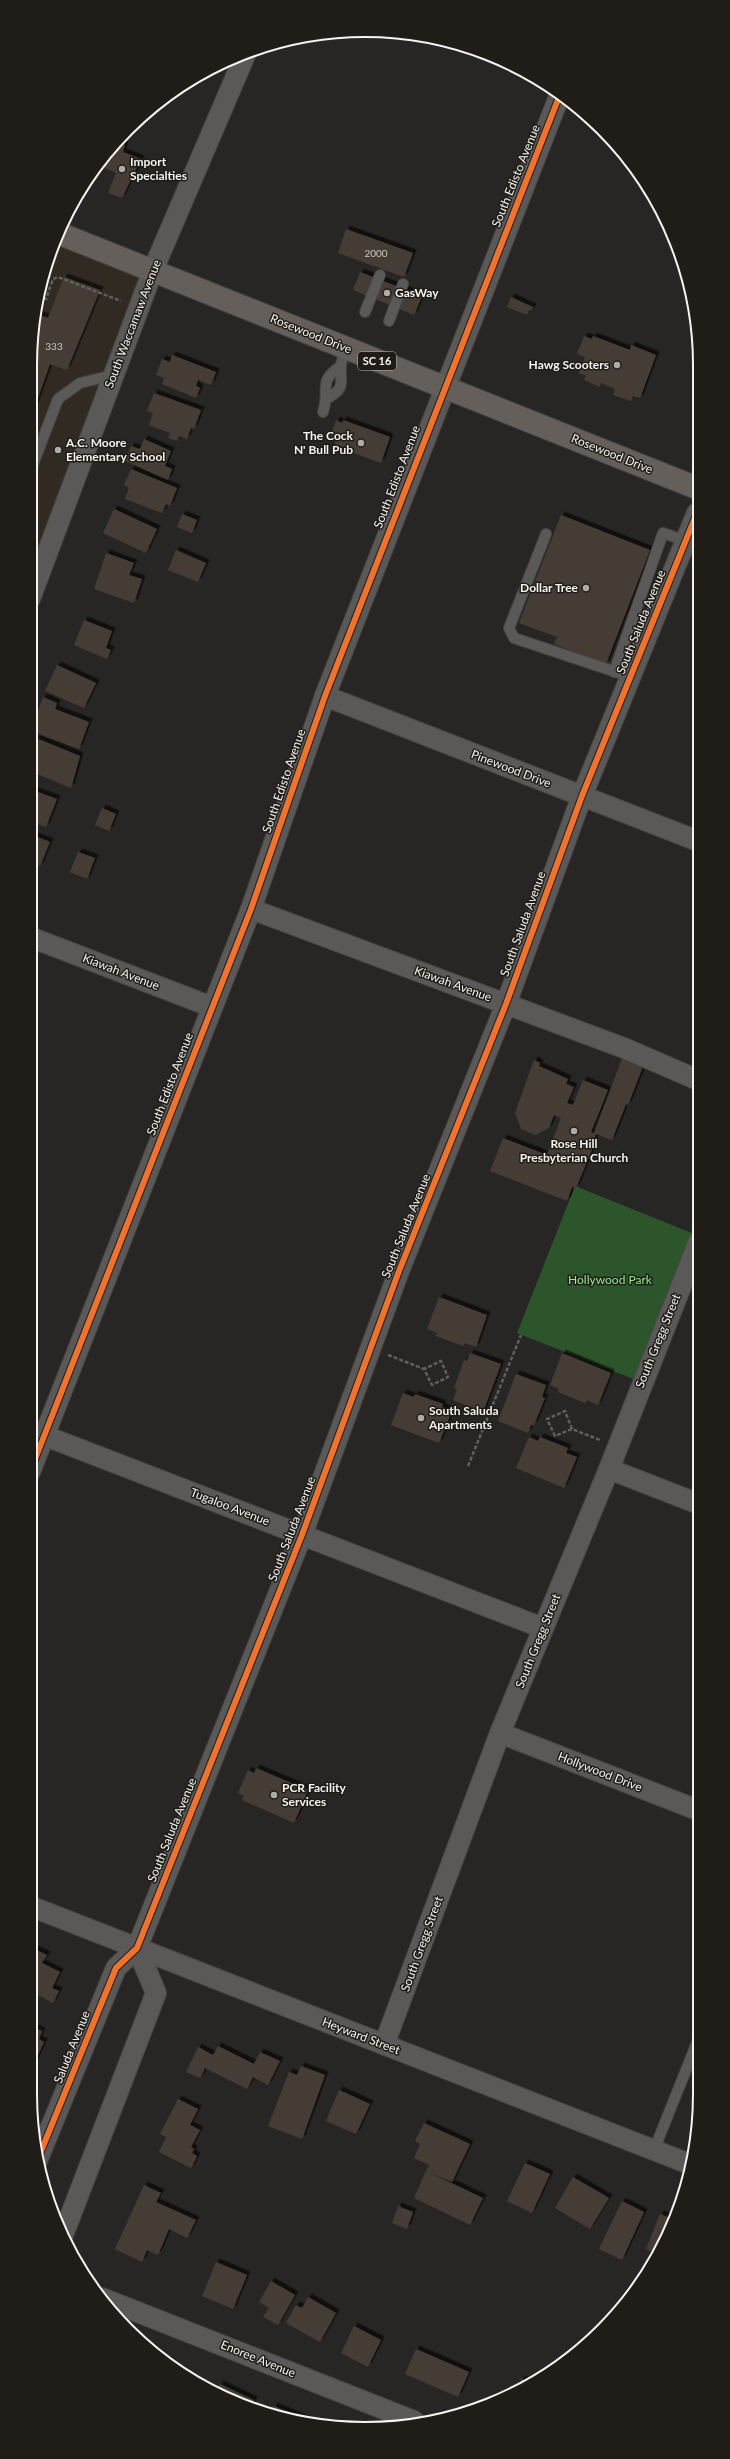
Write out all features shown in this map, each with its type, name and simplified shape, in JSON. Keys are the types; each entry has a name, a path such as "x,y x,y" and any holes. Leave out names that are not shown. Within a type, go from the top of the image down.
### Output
{"main road":[{"name":"Rosewood Drive","path":"64,235 153,270 343,357 444,387 693,486"}],"street":[{"name":"South Waccamaw Avenue","path":"37,571 153,270 243,61"},
{"name":"South Edisto Avenue","path":"37,1432 251,909 325,696 444,387 558,100"},
{"name":"South Saluda Avenue","path":"137,1948 302,1535 399,1271 506,1004 582,796 622,674 650,631 659,577 686,540 693,524"},
{"name":"Pinewood Drive","path":"325,696 693,839"},
{"name":"Kiawah Avenue","path":"251,909 624,1048 693,1078"},
{"name":"Kiawah Avenue","path":"37,940 212,1007"},
{"name":"South Gregg Street","path":"384,2045 500,1733 609,1469 693,1256"},
{"name":"Tugaloo Avenue","path":"37,1432 543,1628"},
{"path":"609,1469 693,1502"},
{"name":"Hollywood Drive","path":"500,1733 693,1808"},
{"name":"Heyward Street","path":"37,1909 686,2163"},
{"path":"66,2229 156,1994 137,1948"},
{"name":"Saluda Avenue","path":"42,2149 116,1968 137,1948"},
{"name":"Enoree Avenue","path":"111,2302 409,2419"}],"lane":[{"path":"365,312 380,275"},
{"path":"389,321 404,284"},
{"path":"323,412 328,398 325,385 329,374 343,357"},
{"path":"328,398 339,391 343,379 343,357"},
{"path":"37,454 58,399 80,383 113,375"},
{"path":"546,534 509,628 514,638 622,674 630,624 659,577"},
{"path":"630,624 650,631"},
{"path":"654,2150 693,2052"}],"path":[{"path":"44,298 46,299 54,279 58,277 121,301"},
{"path":"468,1466 521,1335"},
{"path":"384,1354 424,1369 432,1385 448,1377 441,1361 424,1369"},
{"path":"572,1429 555,1436 547,1419 564,1411 572,1429 617,1448"}],"shaded area":[{"name":"A.C. Moore Elementary School","path":"62,239 153,270 37,579 38,344 43,301 54,260"}],"green space":[{"name":"Hollywood Park","path":"575,1186 693,1234 693,1251 641,1382 517,1333"}],"building":[{"name":"Import Specialties","path":"123,144 125,145 123,152 141,159 122,198 108,193 116,173 103,167"},
{"path":"346,229 413,253 404,277 338,253"},
{"name":"GasWay","path":"360,272 422,296 414,315 353,290"},
{"path":"64,277 100,290 67,370 50,364 37,401 37,365 41,315 48,318"},
{"path":"511,297 533,307 531,311 529,310 527,315 507,307"},
{"name":"Hawg Scooters","path":"584,336 592,339 593,336 630,350 631,345 656,355 640,398 633,396 631,401 613,395 615,389 601,383 600,387 584,380 586,376 579,373 585,357 577,354"},
{"path":"172,355 216,372 211,385 198,380 196,386 200,388 196,398 162,384 164,378 156,375 162,359 170,362"},
{"path":"154,393 201,410 194,429 191,428 187,439 179,436 177,441 168,438 170,433 149,425 153,413 147,411"},
{"name":"The Cock N' Bull Pub","path":"336,420 342,423 343,420 390,437 381,463 334,446 336,440 330,438"},
{"path":"144,439 171,451 165,466 172,469 168,480 125,461 131,446 140,449"},
{"path":"131,469 177,488 170,506 166,504 162,513 125,499 129,488 124,485"},
{"path":"114,509 157,529 146,553 103,533"},
{"path":"182,514 197,520 192,533 177,527"},
{"path":"561,515 650,550 606,664 554,644 557,637 519,623"},
{"path":"176,550 206,563 198,582 168,570"},
{"path":"106,553 134,563 129,575 142,579 134,603 94,589"},
{"path":"84,620 112,631 106,648 111,650 107,659 74,645"},
{"path":"57,665 96,683 84,708 45,691"},
{"path":"43,697 57,703 55,709 89,722 79,749 37,733 37,714"},
{"path":"37,738 80,756 71,788 37,774"},
{"path":"37,792 57,799 46,827 37,824"},
{"path":"102,808 116,814 109,831 95,825"},
{"path":"37,837 50,842 40,866 37,865"},
{"path":"78,852 95,858 87,879 70,872"},
{"name":"Rose Hill Presbyterian Church","path":"623,1056 644,1064 612,1140 596,1134 594,1145 576,1188 572,1187 567,1201 490,1171 503,1138 547,1155 561,1118 554,1115 549,1128 535,1135 521,1129 515,1113 534,1060 540,1063 539,1066 568,1079 566,1084 574,1087 567,1103 573,1105 583,1080 608,1090 591,1132 594,1133"},
{"path":"439,1297 487,1315 476,1347 465,1343 463,1346 436,1336 437,1333 427,1329"},
{"name":"South Saluda Apartments","path":"470,1353 501,1364 483,1412 453,1400 457,1389 454,1388 464,1360 467,1361"},
{"path":"562,1353 611,1373 598,1405 587,1400 585,1403 558,1392 559,1389 550,1385"},
{"name":"South Saluda Apartments","path":"516,1374 546,1385 542,1397 545,1398 534,1425 531,1425 528,1433 498,1421"},
{"name":"South Saluda Apartments","path":"403,1393 414,1397 415,1394 443,1404 442,1407 452,1411 439,1443 391,1425"},
{"name":"South Saluda Apartments","path":"529,1437 538,1441 540,1437 568,1448 566,1453 577,1457 564,1488 516,1468"},
{"name":"PCR Facility Services","path":"256,1768 308,1790 294,1823 242,1800 244,1796 238,1793 248,1770 254,1773"},
{"path":"37,1950 47,1955 42,1963 60,1972 52,1988 59,1991 53,2003 37,1995"},
{"path":"37,2029 42,2031 39,2039 44,2042 37,2058"},
{"path":"218,2046 254,2064 260,2052 280,2061 268,2085 253,2077 247,2089 205,2068 200,2078 186,2072 198,2047 213,2055"},
{"path":"301,2066 325,2075 302,2139 268,2126 289,2072 297,2075"},
{"path":"339,2090 370,2104 356,2134 326,2121"},
{"path":"178,2099 198,2109 190,2125 200,2130 191,2147 194,2149 192,2153 197,2156 191,2168 159,2152 166,2137 160,2134"},
{"path":"424,2123 470,2144 452,2182 426,2171 429,2165 414,2158 420,2144 415,2141"},
{"path":"525,2163 550,2174 532,2213 507,2201"},
{"path":"426,2171 483,2198 470,2225 414,2198"},
{"path":"573,2177 609,2198 590,2229 555,2208"},
{"path":"144,2185 161,2193 156,2202 196,2220 187,2238 169,2229 158,2255 147,2250 142,2262 115,2249"},
{"path":"622,2201 644,2212 622,2260 599,2249"},
{"path":"398,2206 413,2212 407,2229 392,2223"},
{"path":"660,2214 669,2218 652,2252 646,2249"},
{"path":"216,2262 247,2275 233,2309 202,2296"},
{"path":"271,2281 295,2295 278,2325 263,2317 269,2308 259,2302"},
{"path":"308,2297 336,2313 320,2342 286,2323 296,2305 302,2308"},
{"path":"354,2326 381,2340 368,2367 341,2353"},
{"path":"416,2349 469,2372 458,2397 405,2374"},
{"path":"220,2384 254,2400 253,2402 218,2387"},
{"path":"274,2406 293,2414 280,2411 273,2409"}],"cycle path":[{"path":"37,1454 251,909 325,696 558,100"},
{"path":"42,2149 116,1968 137,1948 302,1535 399,1271 506,1004 582,796 693,523"}],"place":[{"name":"Import Specialties","path":"122,169"},
{"name":"GasWay","path":"387,293"},
{"name":"Hawg Scooters","path":"617,365"},
{"name":"The Cock N' Bull Pub","path":"361,443"},
{"name":"A.C. Moore Elementary School","path":"58,450"},
{"name":"Dollar Tree","path":"586,588"},
{"name":"Rose Hill Presbyterian Church","path":"574,1131"},
{"name":"South Saluda Apartments","path":"421,1418"},
{"name":"PCR Facility Services","path":"274,1795"}]}
